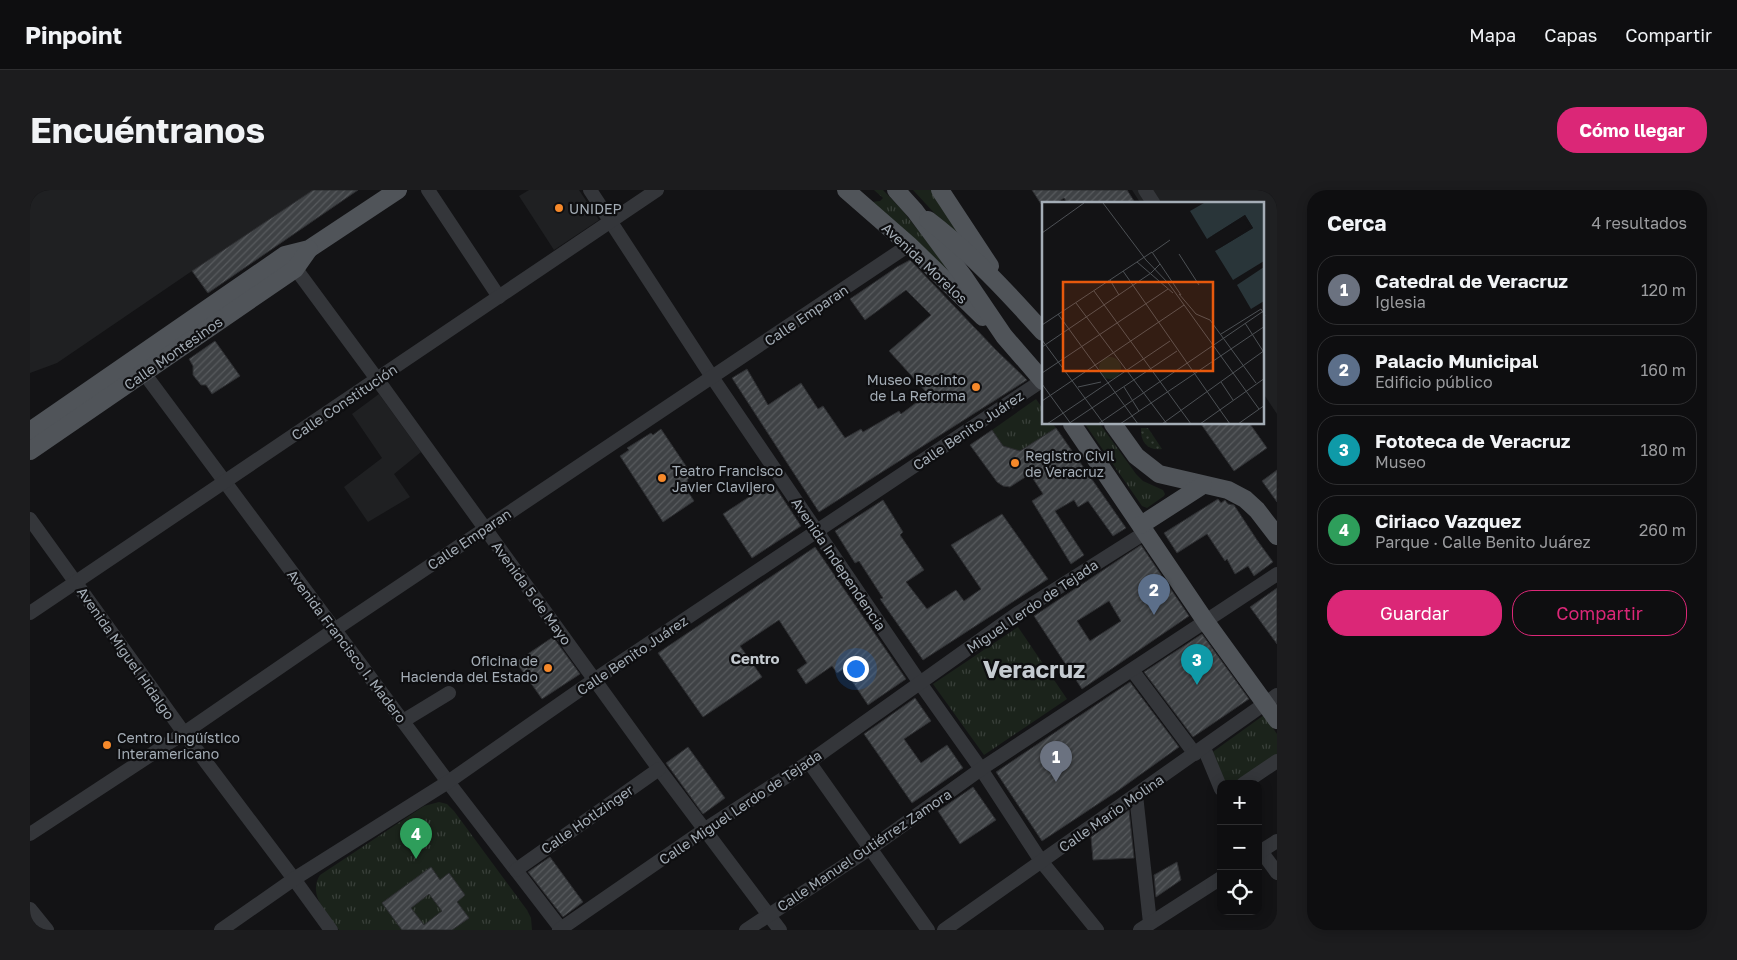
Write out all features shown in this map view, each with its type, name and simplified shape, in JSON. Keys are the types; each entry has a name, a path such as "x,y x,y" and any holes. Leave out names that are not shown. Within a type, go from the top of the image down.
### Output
{"main road":[{"name":"Calle Montesinos","path":"30,451 139,367 309,249 398,190"},
{"name":"Avenida Morelos","path":"846,190 909,245 955,292 1004,336"},
{"path":"940,190 1012,300"},
{"path":"897,191 915,210 1004,336 1042,380"},
{"path":"915,210 947,235 1042,331"},
{"name":"Calle Montesinos","path":"30,432 139,367"},
{"path":"1073,425 1206,622 1271,699 1277,720"},
{"path":"1114,425 1136,456 1159,474 1228,490 1245,499 1257,510 1277,536"},
{"path":"1144,529 1203,485"}],"street":[{"path":"428,190 500,297"},
{"name":"Avenida Independencia","path":"590,190 712,377 920,683 981,769 1041,861 1097,930"},
{"name":"Calle Constitución","path":"30,614 657,190"},
{"path":"1145,190 1153,202"},
{"name":"Calle Emparan","path":"30,834 184,734 334,630 909,245"},
{"name":"Avenida 5 de Mayo","path":"290,262 659,769 780,930"},
{"name":"Avenida Francisco I. Madero","path":"139,367 334,630 561,930"},
{"name":"Calle Benito Juárez","path":"220,930 294,879 448,782 594,680 1042,382"},
{"name":"Avenida Miguel Hidalgo","path":"30,519 184,734 294,879 330,930"},
{"name":"Miguel Lerdo de Tejada","path":"920,683 1018,613 1144,529"},
{"name":"Calle Manuel Gutiérrez Zamora","path":"746,930 871,848 981,769 1277,574"},
{"path":"1132,670 1200,751 1217,782"},
{"name":"Calle Miguel Lerdo de Tejada","path":"561,930 704,830 809,762 920,683"},
{"path":"403,721 449,693"},
{"name":"Calle Mario Molina","path":"944,930 1200,751 1271,699"},
{"path":"1249,780 1277,761"},
{"path":"809,762 928,930"},
{"name":"Calle Hotlzinger","path":"516,870 659,769"},
{"path":"1136,796 1145,927 1217,881"},
{"path":"1262,851 1277,841"},
{"path":"1262,854 1277,872"},
{"path":"30,908 46,930"}],"shaded area":[{"path":"30,190 357,190 207,293 192,271 57,363 30,373"},
{"name":"UNIDEP","path":"529,190 579,190 599,220 554,250 519,196"},
{"path":"1132,190 1277,190 1277,414 1264,394 1264,202 1140,202"},
{"path":"379,394 421,452 394,474 410,497 368,522 344,487 382,458 352,414"}],"green space":[{"path":"874,190 883,190 903,211 956,279 871,202 880,201 883,198"},
{"path":"913,190 933,190 974,256"},
{"path":"1036,399 1042,408 1042,425 1054,425 1056,428 1020,451 1003,446 992,430"},
{"path":"1086,425 1101,425 1136,474 1143,481 1163,490 1164,496 1147,508 1142,506"},
{"path":"1141,428 1148,428 1162,449 1153,449 1146,445 1142,437"},
{"path":"1018,627 1067,699 984,755 933,684"},
{"path":"1264,715 1277,734 1277,761 1249,780 1219,780 1207,756"},
{"path":"439,802 447,804 454,811 527,910 531,918 532,930 339,930 317,897 317,882 320,875 424,806"}],"building":[{"path":"313,190 358,190 208,293 192,271"},
{"path":"1032,190 1127,190 1135,202 1067,202 1064,198 1058,202 1042,202 1041,204"},
{"path":"910,260 1027,380 819,512 732,378 747,369 768,405 801,383 818,409 823,406 845,438 861,429 863,432 899,411 901,414 928,394 889,351 931,315 906,290 865,320 850,299"},
{"path":"215,341 240,376 212,394 206,385 201,385 193,375 193,366 189,359"},
{"path":"1202,425 1251,425 1267,448 1234,471"},
{"path":"1056,428 1126,528 1113,536 1088,501 1078,507 1074,500 1055,511 1084,555 1071,564 1032,501 1043,494 1030,474 1010,487 1003,486 997,482 970,445 992,430 1003,446 1020,451"},
{"name":"Teatro Francisco Javier Clavijero","path":"661,429 692,475 687,480 688,482 683,484 694,501 663,522 620,456 629,450 627,448"},
{"path":"1277,470 1277,502 1262,481"},
{"path":"772,482 801,526 752,558 723,514"},
{"path":"1218,499 1221,503 1225,500 1228,504 1234,505 1273,562 1254,576 1248,566 1235,574 1227,559 1225,561 1207,534 1177,553 1164,533"},
{"path":"883,500 903,532 900,535 924,570 906,582 927,609 956,590 964,601 981,589 951,545 1002,514 1048,579 923,660 880,599 883,598 859,561 855,563 835,531"},
{"path":"1141,545 1189,616 1082,689 1034,616","holes":["1109,601 1121,621 1090,641 1077,621"]},
{"path":"815,547 906,679 868,705 844,669 837,673 832,666 806,684 797,670 807,663 779,620 740,646 762,677 703,717 658,653"},
{"path":"1277,588 1277,644 1250,607"},
{"path":"1202,634 1249,699 1193,737 1144,672"},
{"name":"Oficina de Hacienda del Estado","path":"553,637 580,674 542,699 516,662"},
{"path":"1130,682 1179,747 1042,841 996,772"},
{"path":"915,698 931,721 904,739 921,763 947,745 963,768 912,803 864,734"},
{"path":"688,747 725,798 703,814 666,763"},
{"path":"973,787 996,820 960,844 938,811"},
{"path":"1129,810 1134,858 1093,860 1091,837"},
{"path":"550,857 583,902 563,917 528,872"},
{"path":"1177,862 1181,880 1156,897 1154,875"},
{"path":"431,867 440,880 449,873 465,895 457,902 469,918 452,930 402,930 382,903","holes":["429,894 442,911 424,925 411,908"]}],"place":[{"name":"UNIDEP","path":"559,208"},
{"name":"Museo Recinto de La Reforma","path":"976,387"},
{"name":"Registro Civil de Veracruz","path":"1015,463"},
{"name":"Teatro Francisco Javier Clavijero","path":"662,478"},
{"name":"Palacio Municipal","path":"1154,615"},
{"name":"Oficina de Hacienda del Estado","path":"548,668"},
{"name":"Fototeca de Veracruz","path":"1197,685"},
{"name":"Centro Lingüístico Interamericano","path":"107,745"},
{"name":"Catedral de Veracruz","path":"1056,782"},
{"name":"Ciriaco Vazquez","path":"416,859"}],"district":[{"name":"Centro","path":"755,658"},
{"name":"Veracruz","path":"1034,668"}]}
